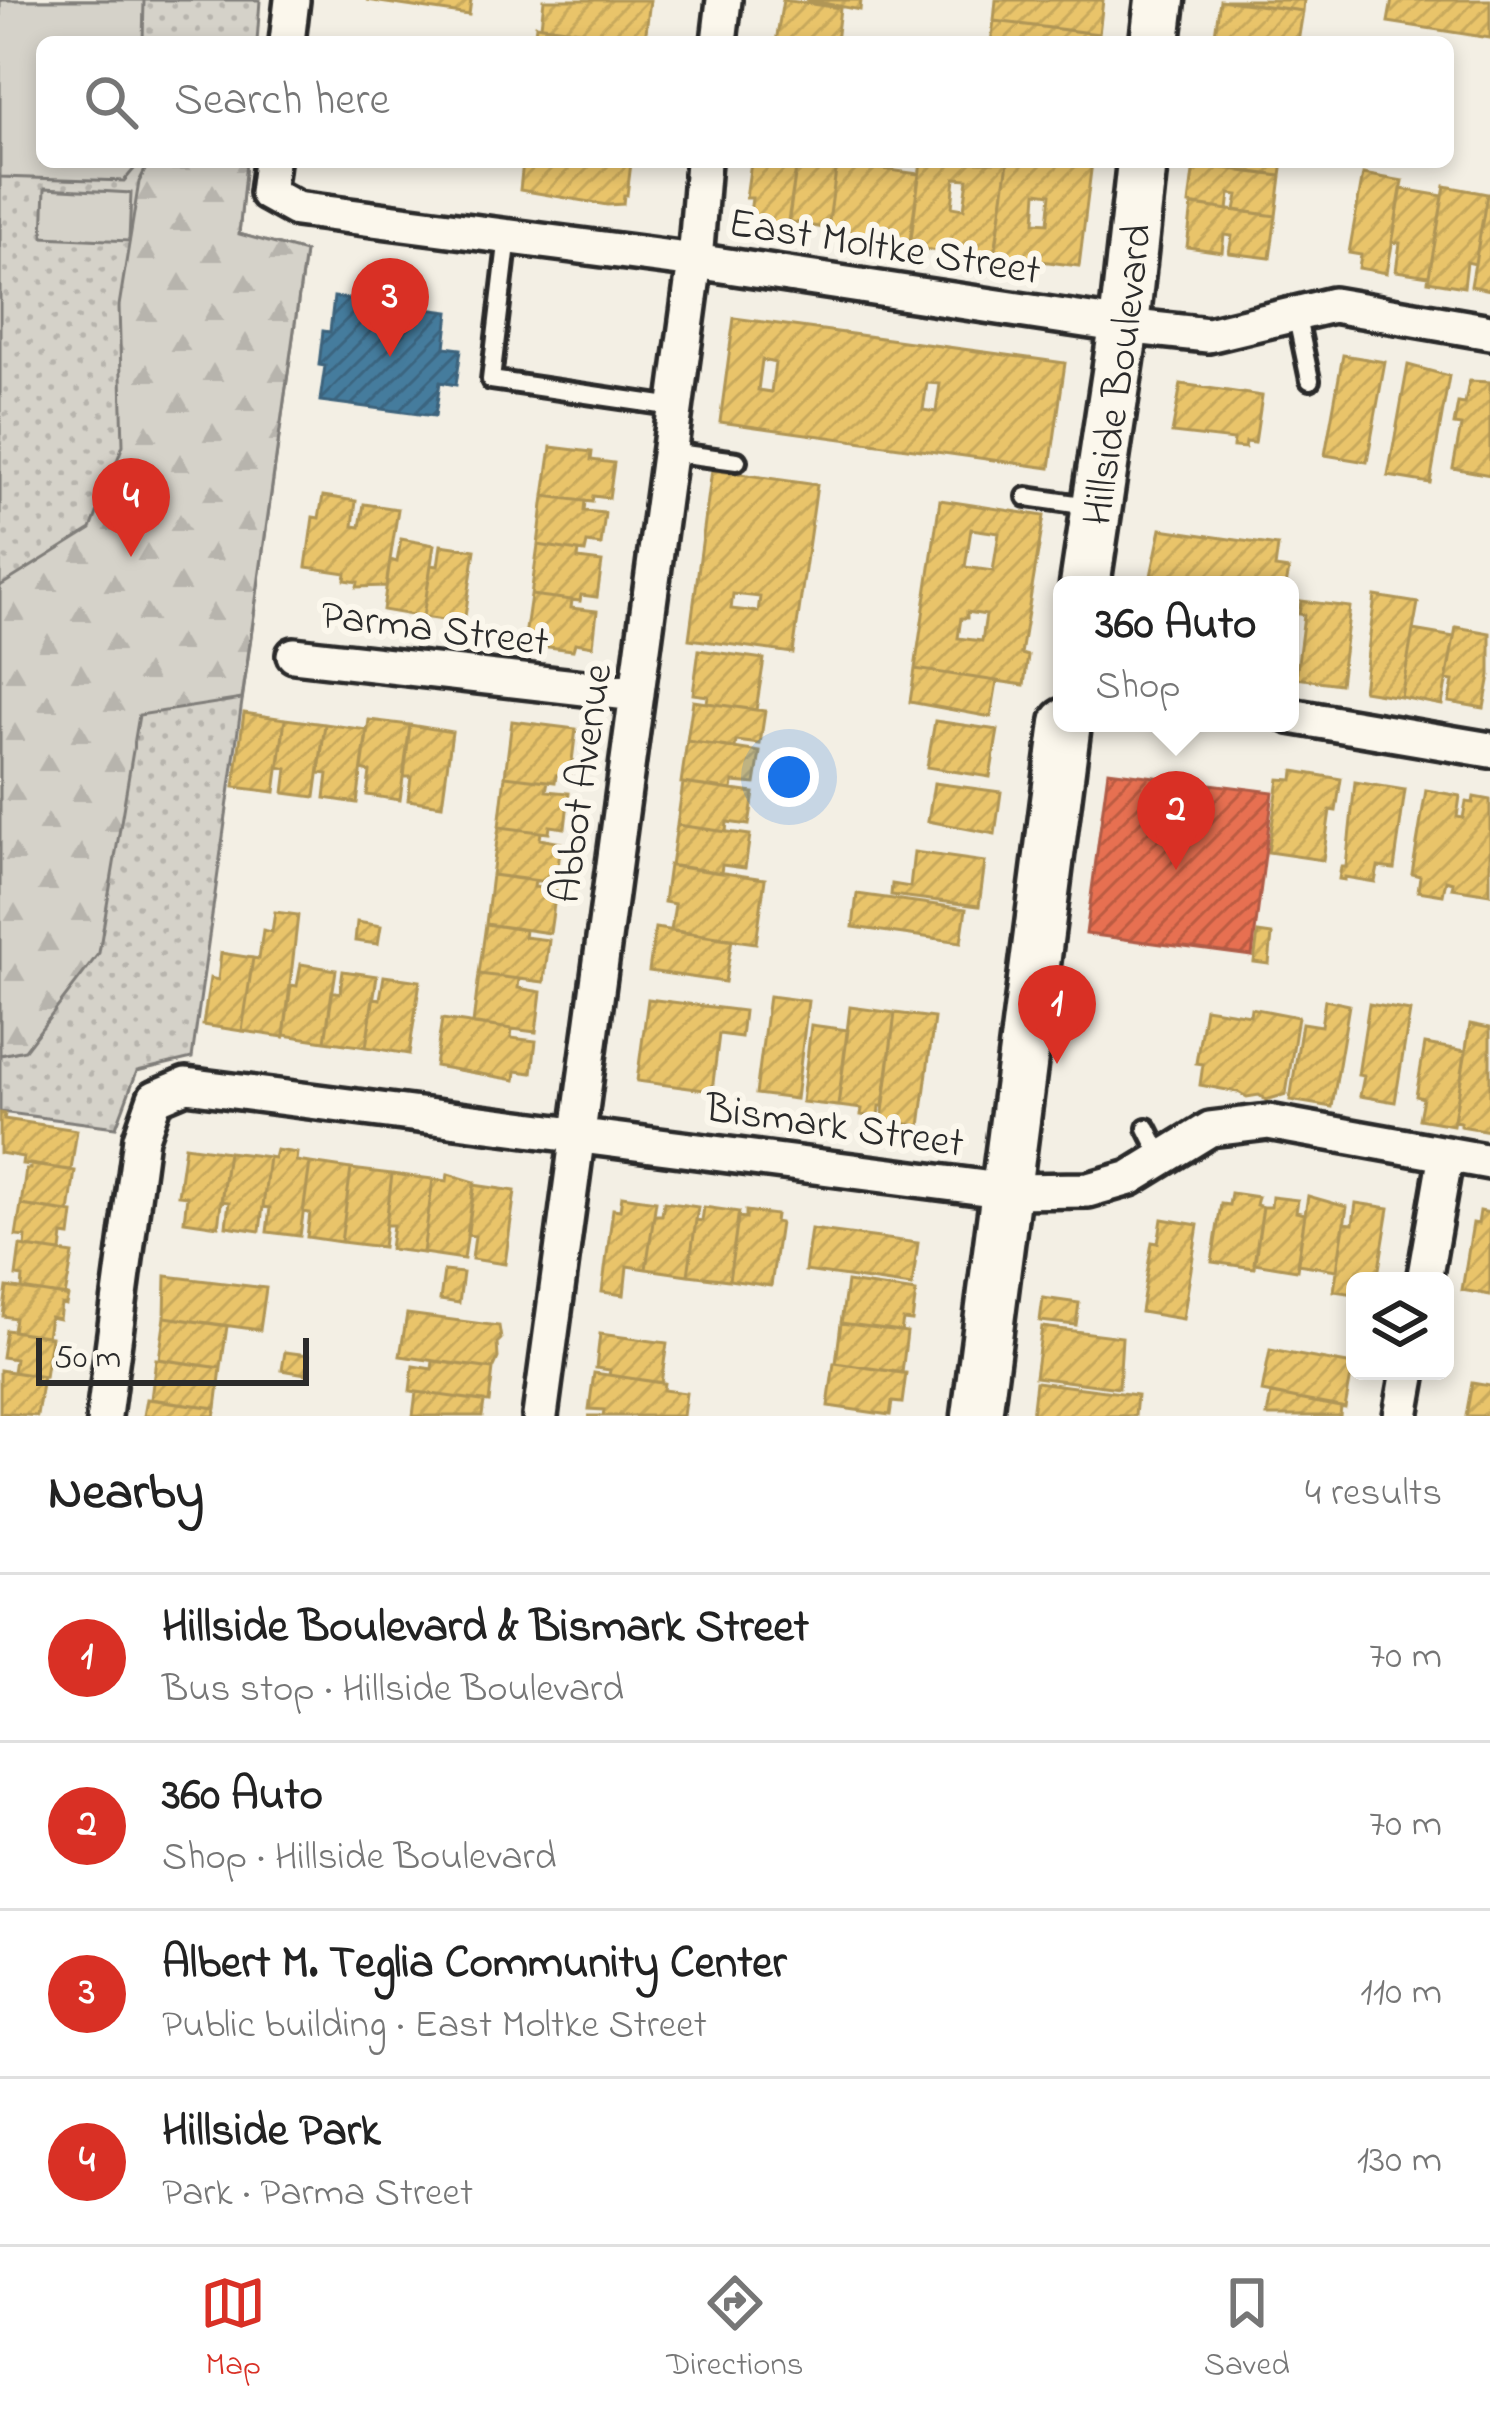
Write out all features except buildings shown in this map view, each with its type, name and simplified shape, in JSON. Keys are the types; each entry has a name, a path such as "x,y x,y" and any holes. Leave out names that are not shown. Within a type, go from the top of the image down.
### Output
{"main road":[{"path":"1156,36 1160,0"},
{"name":"Hillside Boulevard","path":"1086,576 1124,326 1141,168"},
{"path":"977,1416 1065,732"}],"street":[{"path":"288,36 292,0"},
{"path":"720,36 724,0"},
{"name":"Abbot Avenue","path":"540,1416 695,261 703,168"},
{"name":"East Moltke Street","path":"269,177 296,209 695,261 1124,326 1208,334 1333,305 1490,332"},
{"name":"Parma Street","path":"294,655 637,694"},
{"path":"1299,718 1490,750"},
{"name":"Bismark Street","path":"104,1416 142,1138 155,1098 186,1085 1008,1191 1088,1190 1130,1178 1155,1143 1210,1129 1268,1122 1490,1162"},
{"path":"1426,1272 1446,1154"},
{"path":"1401,1416 1407,1380"}],"lane":[{"path":"508,236 491,380 675,407"},
{"path":"1296,313 1310,380"},
{"path":"669,452 736,461"},
{"path":"1027,497 1097,507"}],"green space":[{"path":"0,0 260,0 257,36 36,36 36,168 245,168 239,234 305,252 192,1058 137,1071 116,1127 0,1112 0,1055 20,1051 0,1046"},
{"path":"0,0 144,0 143,36 36,36 36,168 135,168 124,181 0,177"},
{"path":"146,168 245,168 239,234 305,252 242,699 139,715 99,953 25,1050 0,1055 0,586 91,529 123,445 119,306 139,182"},
{"path":"45,188 131,193 129,241 43,237"}],"place":[{"name":"Albert M. Teglia Community Center","path":"390,357"},
{"name":"Hillside Park","path":"131,557"},
{"name":"360 Auto","path":"1176,870"},
{"name":"Hillside Boulevard & Bismark Street","path":"1057,1064"}]}
